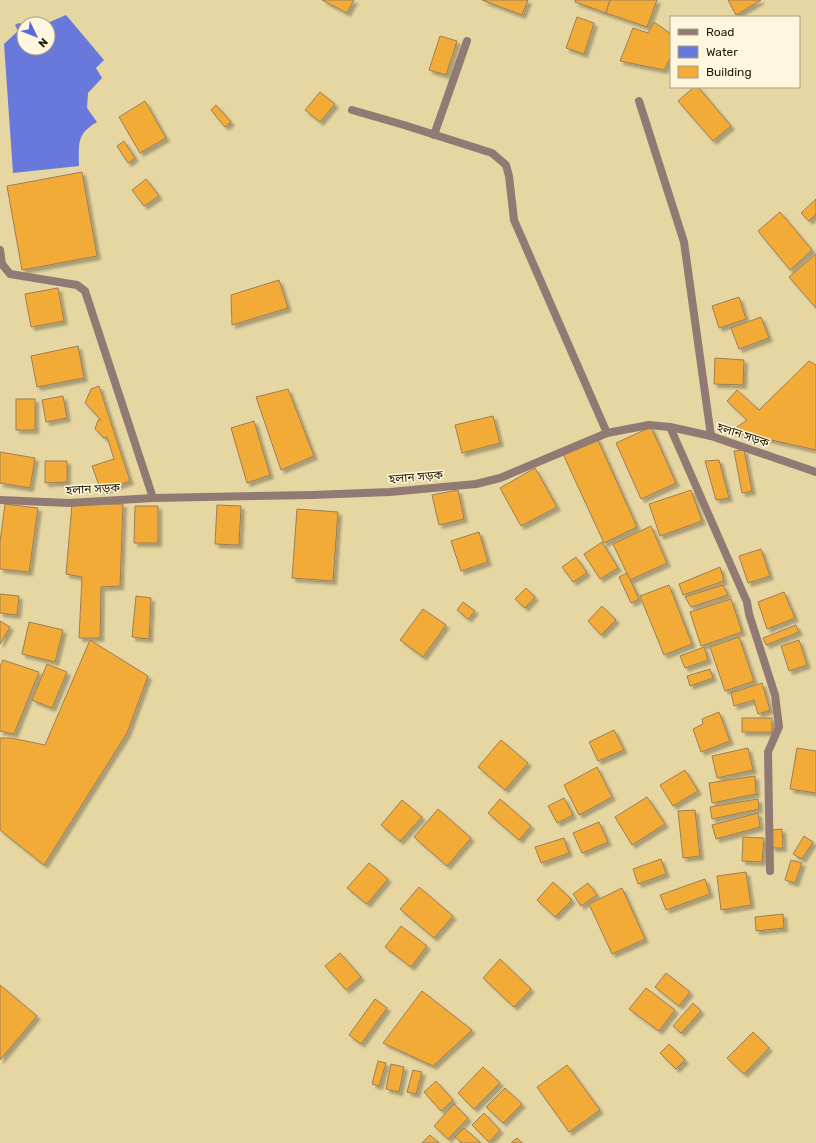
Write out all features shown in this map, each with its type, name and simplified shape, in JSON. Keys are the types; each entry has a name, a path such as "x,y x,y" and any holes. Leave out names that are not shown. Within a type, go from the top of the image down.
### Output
{"street":[{"path":"434,135 466,42"},
{"path":"639,101 684,242 711,436"},
{"path":"352,110 492,153 506,165 509,176 514,220 607,433"},
{"path":"0,250 2,264 10,274 77,285 85,291 153,498"},
{"name":"হলান সড়ক","path":"0,500 69,503 153,498 320,495 390,492 476,484 500,478 607,433 649,425 670,427 711,436 816,472"},
{"path":"670,427 747,602 749,614 775,695 779,727 768,752 770,871"}],"water":[{"path":"66,15 104,60 96,68 102,78 88,93 87,108 97,122 90,126 82,135 79,146 79,166 13,173 4,44 16,33 16,56 56,56 56,19"}],"building":[{"path":"322,0 354,0 347,13"},
{"path":"482,0 528,0 522,15"},
{"path":"575,0 610,0 606,13 575,2"},
{"path":"610,0 657,0 647,27 606,13"},
{"path":"728,0 761,0 736,15"},
{"path":"577,17 594,23 584,54 566,48"},
{"path":"654,22 670,33 670,59 664,70 620,61 633,28 648,33"},
{"path":"440,36 457,41 446,75 429,70"},
{"path":"693,88 699,88 731,126 713,141 678,101"},
{"path":"320,92 335,104 320,122 305,110"},
{"path":"145,101 166,138 140,153 119,117"},
{"path":"216,105 231,122 225,127 211,110"},
{"path":"124,141 135,158 128,163 117,146"},
{"path":"82,172 97,256 22,270 7,186"},
{"path":"146,179 159,196 144,206 132,190"},
{"path":"816,199 816,214 809,221 801,213"},
{"path":"780,212 812,250 790,270 758,231"},
{"path":"816,254 816,308 789,277"},
{"path":"279,280 288,308 232,325 231,295"},
{"path":"58,288 64,321 31,327 25,294"},
{"path":"739,297 746,319 719,328 712,306"},
{"path":"761,317 769,338 739,349 731,328"},
{"path":"78,346 84,378 37,387 31,356"},
{"path":"715,358 744,360 743,385 714,384"},
{"path":"809,361 816,365 816,450 731,431 747,420 727,401 737,390 759,410"},
{"path":"99,386 130,481 101,491 92,466 114,459 107,437 104,438 95,429 98,420 101,420 85,403 91,389"},
{"path":"288,389 314,456 281,470 256,397"},
{"path":"63,396 67,418 46,422 42,400"},
{"path":"16,399 35,399 35,430 16,430"},
{"path":"493,416 500,443 462,453 455,425"},
{"path":"254,421 270,475 247,483 231,428"},
{"path":"651,427 676,483 641,499 616,443"},
{"path":"597,438 637,527 604,543 563,454"},
{"path":"744,450 752,491 742,493 734,451"},
{"path":"0,452 35,458 30,488 0,483"},
{"path":"719,460 729,498 716,500 705,461"},
{"path":"45,461 67,461 67,482 45,483"},
{"path":"535,468 557,507 521,526 500,488"},
{"path":"458,490 464,519 439,525 432,495"},
{"path":"691,490 702,521 660,536 649,504"},
{"path":"5,504 38,508 29,572 0,569 0,542"},
{"path":"72,504 123,504 120,586 101,587 100,638 79,638 82,577 66,574"},
{"path":"217,505 241,506 239,545 215,544"},
{"path":"135,506 158,506 158,543 134,543"},
{"path":"297,509 338,512 333,581 292,578"},
{"path":"651,526 667,563 630,580 613,544"},
{"path":"479,532 488,562 461,571 451,541"},
{"path":"602,542 618,568 600,579 584,554"},
{"path":"761,549 770,576 748,583 739,556"},
{"path":"576,557 587,573 573,582 562,567"},
{"path":"720,567 724,581 683,595 679,584"},
{"path":"627,573 639,599 631,603 619,577"},
{"path":"669,585 692,644 664,655 640,596"},
{"path":"723,585 728,595 691,607 685,597"},
{"path":"526,588 535,597 525,608 515,599"},
{"path":"784,592 795,618 767,629 758,602"},
{"path":"0,594 19,596 17,615 0,613"},
{"path":"136,596 151,598 149,639 132,637"},
{"path":"731,599 742,632 701,646 690,612"},
{"path":"463,602 475,611 468,619 457,610"},
{"path":"602,606 616,620 601,635 588,621"},
{"path":"423,609 446,625 423,657 400,640"},
{"path":"0,621 10,627 0,644"},
{"path":"29,622 63,630 55,662 22,654"},
{"path":"796,625 799,632 766,645 763,638"},
{"path":"739,637 754,681 725,691 710,647"},
{"path":"90,640 148,676 127,733 44,865 0,830 0,738 11,738 45,745"},
{"path":"799,640 807,665 789,671 781,646"},
{"path":"704,647 708,660 685,668 680,656"},
{"path":"3,660 39,672 14,734 0,731 0,666"},
{"path":"47,664 67,672 52,708 32,700"},
{"path":"710,669 713,678 690,686 687,676"},
{"path":"762,683 770,710 758,714 754,700 734,706 731,693"},
{"path":"719,712 730,741 701,752 693,729 703,724 702,719"},
{"path":"742,718 772,718 772,732 742,732"},
{"path":"614,730 624,750 598,761 589,742"},
{"path":"501,740 528,763 505,790 478,767"},
{"path":"748,748 753,770 717,778 712,756"},
{"path":"797,748 816,751 816,793 790,789"},
{"path":"597,767 612,797 579,815 564,785"},
{"path":"685,770 698,791 673,806 660,785"},
{"path":"755,776 756,794 712,803 709,783"},
{"path":"647,797 665,824 632,845 615,817"},
{"path":"564,798 573,815 557,823 548,806"},
{"path":"500,799 531,826 519,840 488,813"},
{"path":"758,799 759,809 712,819 710,807"},
{"path":"402,800 422,817 400,841 381,825"},
{"path":"438,809 471,838 447,866 414,837"},
{"path":"695,810 700,856 683,858 678,811"},
{"path":"758,813 760,827 716,839 712,825"},
{"path":"599,822 608,842 582,853 573,833"},
{"path":"782,829 783,848 772,848 771,830"},
{"path":"804,836 813,842 802,859 793,854"},
{"path":"743,837 764,838 762,862 742,861"},
{"path":"564,838 569,853 541,863 535,847"},
{"path":"661,859 666,874 638,884 633,869"},
{"path":"791,860 802,863 795,883 785,880"},
{"path":"369,863 388,879 367,904 347,888"},
{"path":"746,872 751,905 721,910 717,876"},
{"path":"705,879 710,894 666,910 660,895"},
{"path":"553,882 572,900 555,917 537,900"},
{"path":"588,883 597,895 581,906 573,894"},
{"path":"419,887 453,916 434,938 400,909"},
{"path":"622,888 645,939 612,954 589,904"},
{"path":"783,914 784,928 756,931 755,917"},
{"path":"401,926 427,946 411,967 385,947"},
{"path":"340,953 361,977 346,990 325,966"},
{"path":"500,959 531,989 514,1007 483,978"},
{"path":"666,973 690,992 679,1006 655,987"},
{"path":"0,985 37,1016 0,1060"},
{"path":"646,988 675,1010 659,1031 629,1009"},
{"path":"422,991 472,1030 433,1066 383,1043"},
{"path":"375,999 387,1008 361,1044 349,1035"},
{"path":"693,1003 701,1011 681,1033 673,1026"},
{"path":"753,1032 769,1048 744,1074 727,1058"},
{"path":"669,1044 685,1060 676,1069 660,1053"},
{"path":"378,1061 386,1063 379,1086 372,1084"},
{"path":"391,1064 404,1067 399,1092 386,1089"},
{"path":"567,1065 600,1110 569,1132 537,1087"},
{"path":"483,1067 500,1083 474,1109 458,1093"},
{"path":"413,1070 422,1072 416,1094 407,1092"},
{"path":"436,1081 453,1100 441,1111 424,1092"},
{"path":"505,1088 522,1104 503,1123 486,1107"},
{"path":"454,1104 468,1118 448,1139 434,1126"},
{"path":"484,1113 500,1130 489,1142 472,1125"},
{"path":"464,1128 481,1143 462,1143 455,1137"},
{"path":"430,1135 439,1143 422,1143"},
{"path":"517,1138 522,1143 511,1143"}]}
